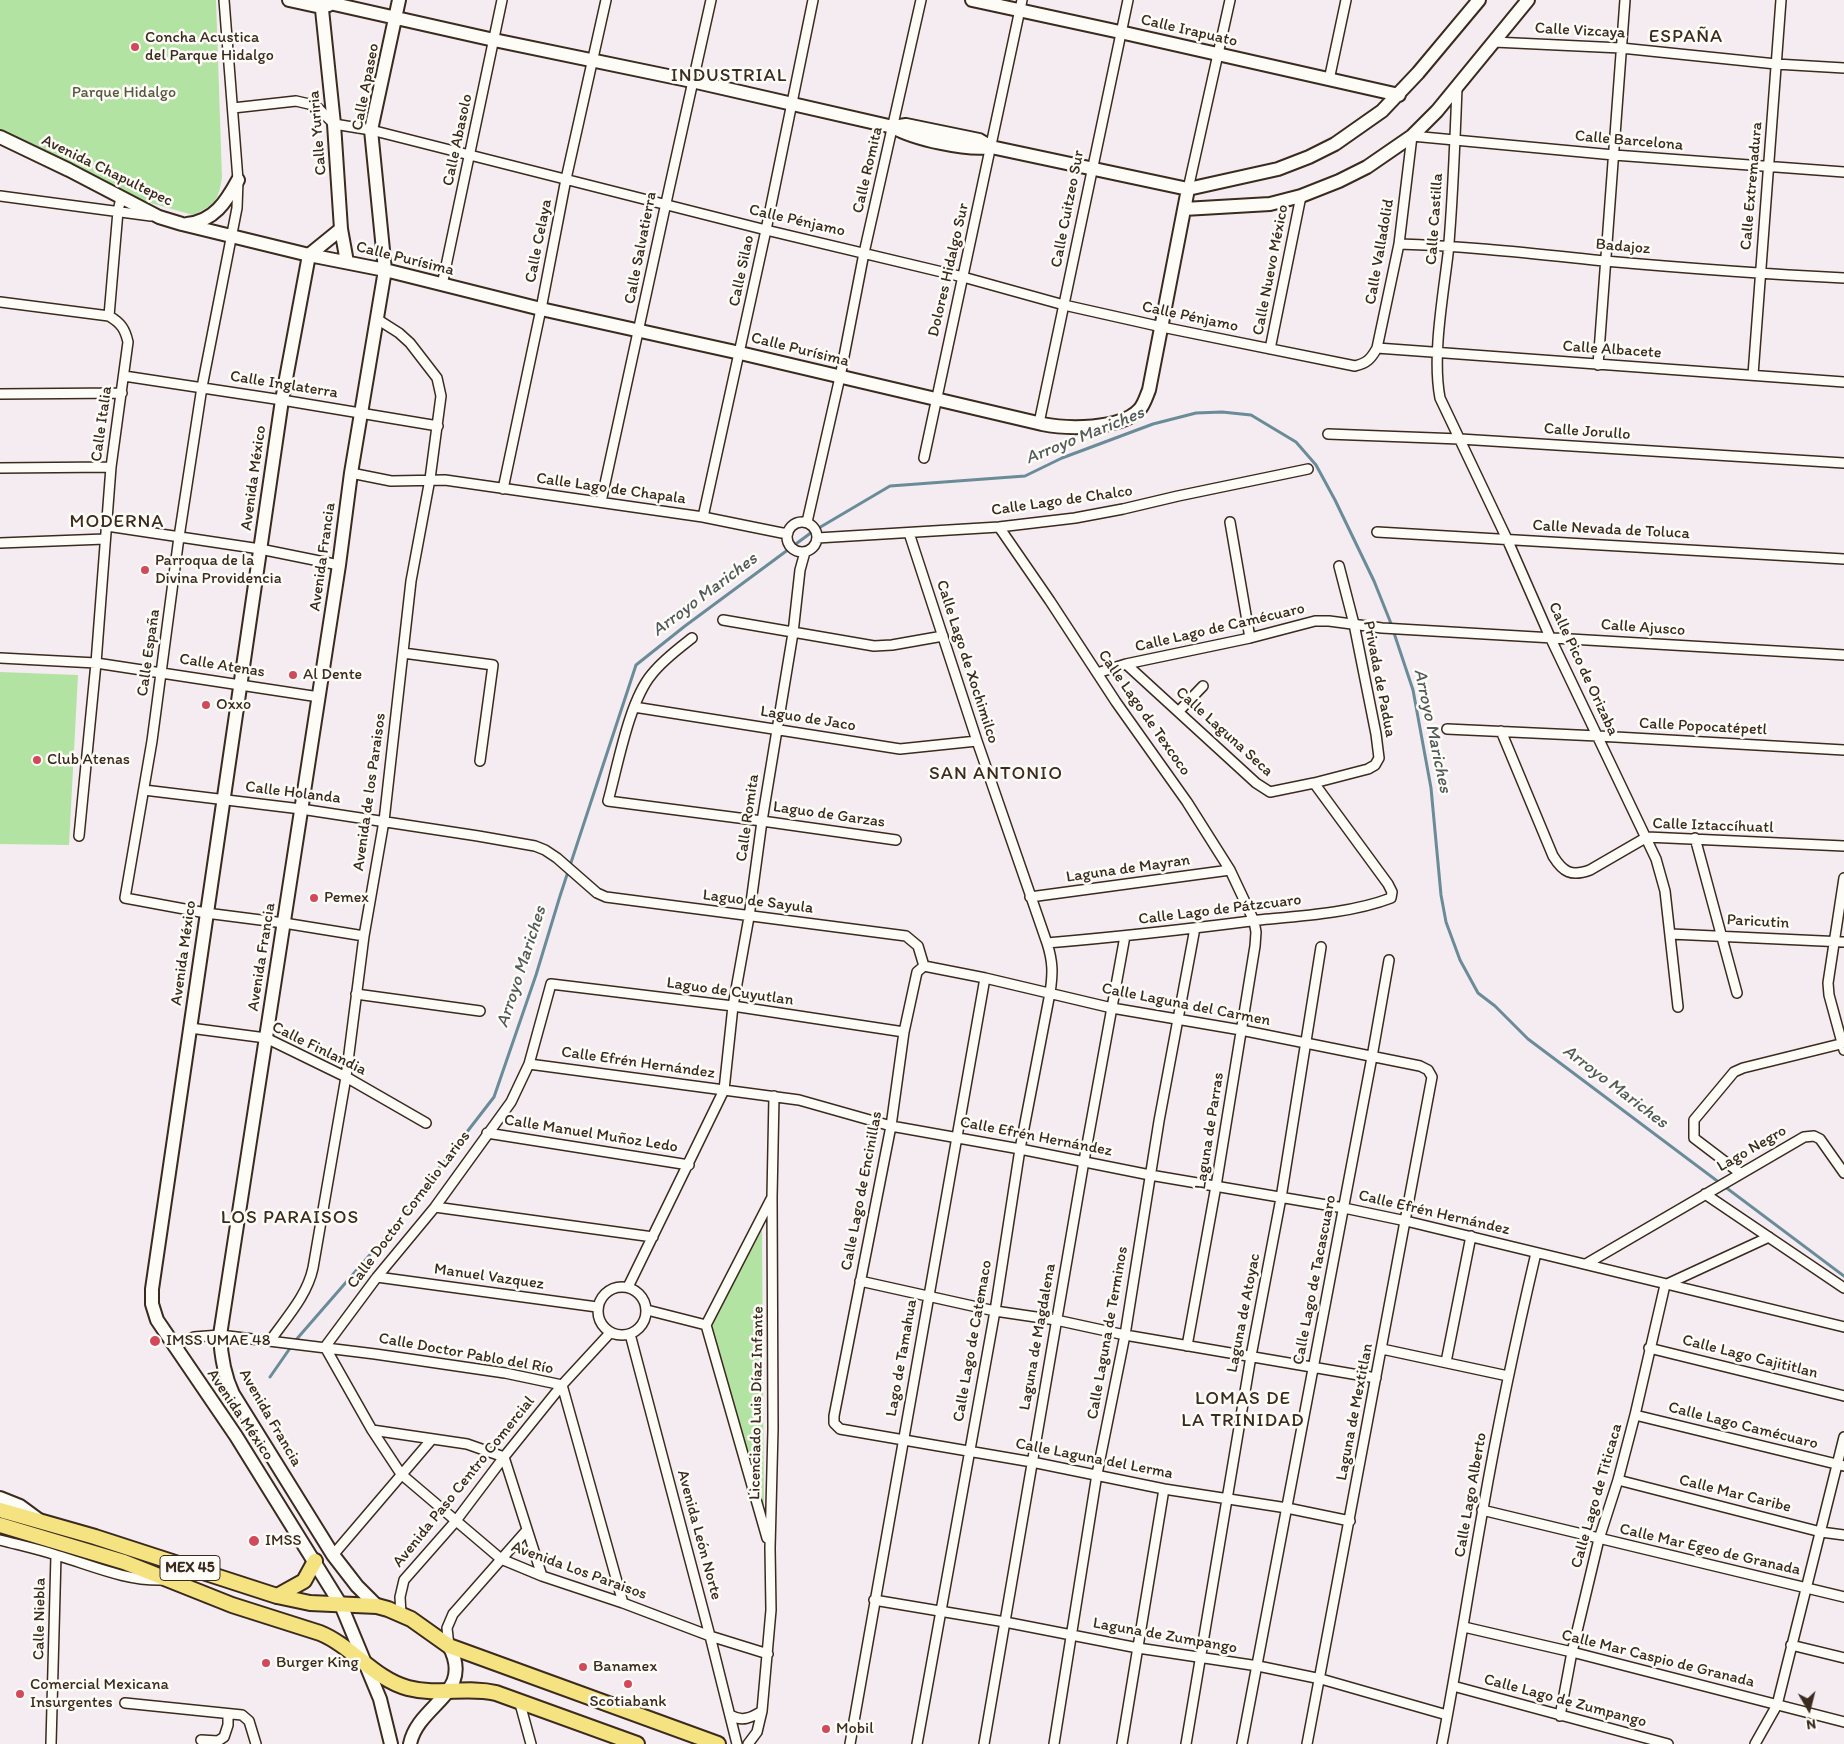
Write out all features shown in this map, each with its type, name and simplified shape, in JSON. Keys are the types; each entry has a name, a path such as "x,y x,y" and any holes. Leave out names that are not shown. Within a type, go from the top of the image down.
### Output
{"main road":[{"path":"0,1510 41,1522"},
{"name":"MEX 45","path":"41,1522 104,1540 277,1596 310,1603 377,1606 401,1614 427,1629 448,1646 718,1744"},
{"name":"MEX 45","path":"0,1525 124,1562 232,1605 332,1638 387,1678 406,1687 446,1692 481,1689 519,1700 622,1741 637,1744"},
{"path":"277,1596 304,1581 315,1561"}],"street":[{"name":"Calle España","path":"206,913 125,898 162,672 179,537 202,387 230,235 235,221 238,180 224,0"},
{"path":"289,0 326,3 692,81 893,127 906,125 979,140 991,147 1188,189 1278,169 1336,144 1364,125 1399,95 1479,0"},
{"name":"Calle Apaseo","path":"385,270 371,130 399,0"},
{"name":"Calle Abasolo","path":"442,285 471,155 502,0"},
{"name":"Calle Celaya","path":"503,489 566,179 606,0"},
{"name":"Calle Salvatierra","path":"601,502 711,0"},
{"name":"Calle Silao","path":"703,517 766,230 813,0"},
{"name":"Calle Romita","path":"809,523 864,253 921,0"},
{"name":"Calle Irapuato","path":"972,0 1021,6 1120,32 1399,95"},
{"name":"Calle Cuitzeo Sur","path":"1039,423 1128,0"},
{"path":"1188,189 1230,0"},
{"path":"1329,80 1346,0"},
{"path":"1184,209 1270,204 1301,196 1339,181 1367,167 1412,136 1437,111 1528,0"},
{"path":"1598,365 1625,0"},
{"name":"Calle Extremadura","path":"1753,375 1781,0"},
{"name":"Calle Yuriria","path":"326,3 341,229 347,262"},
{"name":"Dolores Hidalgo Sur","path":"924,458 935,399 1021,6"},
{"name":"Calle Vizcaya","path":"1494,42 1621,48 1776,64 1844,68"},
{"name":"Calle Castilla","path":"1438,352 1456,140 1457,87"},
{"path":"233,108 296,101 318,108 334,124"},
{"name":"Calle Pénjamo","path":"334,124 371,130 766,230 963,277 1064,305 1162,327 1355,366 1370,360 1377,348"},
{"name":"Calle Barcelona","path":"1412,136 1614,155 1844,172"},
{"name":"Calle Valladolid","path":"1377,348 1399,244 1412,136"},
{"name":"Avenida Chapultepec","path":"0,137 159,217 230,235"},
{"path":"182,224 200,222 216,212 238,180"},
{"name":"Calle Purísima","path":"230,235 309,255 385,270 541,309 740,352 1039,423 1068,427 1099,425 1123,420 1138,412 1146,400 1188,189"},
{"path":"0,196 159,217"},
{"name":"Calle Nuevo México","path":"1270,349 1301,196"},
{"path":"0,302 110,316 118,211 121,198"},
{"path":"309,255 341,229"},
{"name":"Badajoz","path":"1399,244 1448,246 1605,261 1844,278"},
{"name":"Avenida México","path":"309,255 282,400 206,913 152,1289 152,1304 157,1320 173,1346 236,1436 341,1605 380,1699 391,1744"},
{"name":"Avenida Francia","path":"377,1606 357,1586 333,1555 234,1394 224,1372 220,1335 339,565 351,473 385,270"},
{"name":"Calle Italia","path":"79,836 96,663 111,466 128,348 126,332 121,324 110,316"},
{"name":"Avenida de los Paraisos","path":"270,1341 310,1282 346,1077 364,936 384,821 411,581 438,426 441,396 437,378 410,343 377,319"},
{"name":"Calle Albacete","path":"1377,348 1844,382"},
{"name":"Calle Pico de Orizaba","path":"1438,352 1440,398 1507,539 1550,637 1647,837 1662,875 1678,1007"},
{"name":"Calle Inglaterra","path":"124,376 361,412 438,426"},
{"path":"0,394 122,393"},
{"name":"Calle Jorullo","path":"1328,434 1460,439 1844,463"},
{"path":"0,468 111,466"},
{"name":"Calle Lago de Chalco","path":"818,537 999,527 1066,519 1123,509 1308,469"},
{"path":"351,473 391,481 420,482 430,480"},
{"name":"Calle Lago de Chapala","path":"430,480 446,480 703,517 782,533 787,536"},
{"path":"798,522 809,523 818,537 815,545 805,552 794,549 790,545 787,536 798,522"},
{"path":"1230,522 1250,638"},
{"path":"107,526 260,549 339,565"},
{"name":"Calle Lago de Texcoco","path":"999,527 1187,802 1230,870 1254,921"},
{"name":"Calle Nevada de Toluca","path":"1377,532 1844,559"},
{"name":"Calle Lago de Xochimilco","path":"909,533 1047,943"},
{"path":"0,543 105,539"},
{"name":"Calle Romita","path":"724,1090 733,1006 749,917 762,820 793,633 800,570 805,552"},
{"name":"Privada de Padua","path":"1314,783 1368,769 1375,765 1378,758 1376,734 1354,624 1339,566"},
{"path":"723,620 874,646 892,645 943,636"},
{"name":"Calle Lago de Camécuaro","path":"1097,673 1126,664 1250,638 1315,622 1410,629"},
{"name":"Calle Ajusco","path":"1410,629 1844,655"},
{"path":"634,707 650,675 661,663 692,638"},
{"path":"403,653 493,665 480,761"},
{"name":"Calle Atenas","path":"0,658 96,663 319,696"},
{"name":"Calle Laguna Seca","path":"1126,664 1256,783 1270,792 1314,783"},
{"path":"1179,711 1203,686"},
{"name":"Laguo de Jaco","path":"634,707 900,749 978,742"},
{"name":"Laguo de Garzas","path":"634,707 608,801 762,820 896,840"},
{"name":"Calle Popocatépetl","path":"1447,729 1844,750"},
{"name":"Calle Iztaccíhuatl","path":"1501,732 1548,844 1560,867 1573,874 1590,870 1647,837 1844,846"},
{"name":"Calle Lago de Pátzcuaro","path":"1047,943 1126,936 1322,913 1371,904 1391,898 1392,895 1388,884 1314,783"},
{"name":"Calle Holanda","path":"144,790 301,809 535,846 545,850 576,875"},
{"path":"1695,838 1737,993"},
{"name":"Laguna de Mayran","path":"1030,897 1230,870"},
{"name":"Laguo de Sayula","path":"576,875 597,893 606,897 906,936 918,946 924,966"},
{"path":"1740,1173 1694,1138 1694,1120 1734,1072 1791,1056 1843,1046 1828,989 1828,972 1844,878"},
{"path":"206,913 364,936"},
{"name":"Laguna de Parras","path":"1188,1346 1255,946 1254,921"},
{"name":"Calle Laguna de Terminos","path":"1054,1744 1096,1474 1125,1335 1150,1175 1195,928"},
{"name":"Paricutin","path":"1670,934 1844,942"},
{"name":"Laguna de Magdalena","path":"984,1744 1056,1320 1126,936"},
{"name":"Calle Lago de Catemaco","path":"917,1744 995,1311 1020,1149 1050,993 1052,962 1047,943"},
{"name":"Laguna de Atoyac","path":"1186,1744 1202,1658 1251,1356 1281,1198 1321,947"},
{"name":"Calle Lago de Tacascuaro","path":"1242,1744 1389,960"},
{"name":"Calle Laguna del Carmen","path":"924,966 985,978 1112,1008 1241,1030 1420,1066 1428,1070 1432,1077 1432,1085"},
{"name":"Calle Lago de Encinillas","path":"834,1423 891,1126 904,1032 917,972 924,966"},
{"name":"Lago de Tamahua","path":"850,1744 902,1440 958,1137 985,978"},
{"name":"Laguo de Cuyutlan","path":"529,1064 551,984 733,1006 904,1032"},
{"path":"356,994 480,1011"},
{"name":"Calle Finlandia","path":"190,1028 266,1038 346,1077 426,1123"},
{"name":"Calle Efrén Hernández","path":"529,1064 774,1096 828,1107 891,1126 958,1137 1150,1175 1344,1208 1471,1236 1665,1285 1844,1327"},
{"name":"Calle Doctor Cornelio Larios","path":"325,1347 377,1277 435,1207 518,1090 529,1064"},
{"name":"Laguna de Mextitlan","path":"1308,1744 1432,1085"},
{"path":"628,1287 724,1090"},
{"name":"Licenciado Luis Díaz Infante","path":"748,1744 757,1732 762,1710 771,1610 774,1096"},
{"name":"Calle Manuel Muñoz Ledo","path":"487,1133 689,1165"},
{"name":"Lago Negro","path":"1586,1264 1799,1139 1809,1136 1820,1139 1844,1174"},
{"path":"1705,1194 1844,1288"},
{"path":"770,1548 706,1325 772,1197"},
{"path":"435,1207 653,1237"},
{"path":"1446,1362 1471,1236"},
{"path":"1665,1285 1769,1237"},
{"name":"Calle Lago Alberto","path":"1442,1744 1464,1627 1482,1510 1508,1376 1536,1253"},
{"name":"Manuel Vazquez","path":"377,1277 597,1307"},
{"path":"860,1282 995,1311 1056,1320 1125,1335 1376,1378"},
{"name":"Calle Lago de Titicaca","path":"1560,1716 1572,1652 1599,1539 1618,1480 1635,1415 1665,1285"},
{"path":"628,1287 641,1296 646,1310 642,1325 624,1336 610,1333 600,1322 597,1307 600,1299 612,1288 628,1287"},
{"path":"646,1310 706,1325"},
{"name":"Avenida Paso Centro Comercial","path":"401,1614 400,1597 404,1580 455,1522 562,1385 610,1333"},
{"name":"Avenida León Norte","path":"630,1334 737,1744"},
{"name":"Calle Doctor Pablo del Río","path":"173,1346 194,1336 220,1335 310,1345 505,1373 562,1385 623,1603"},
{"name":"Avenida Los Paraisos","path":"325,1347 372,1430 401,1474 455,1522 501,1559 542,1576 623,1603 710,1636 768,1654"},
{"name":"Calle Lago Cajititlan","path":"1650,1348 1844,1396"},
{"path":"1382,1349 1508,1376"},
{"name":"Calle Lago Camécuaro","path":"1635,1415 1841,1466"},
{"name":"Calle Laguna del Lerma","path":"834,1423 840,1429 1032,1462 1164,1489 1287,1508 1350,1521"},
{"path":"372,1430 467,1444 504,1457 542,1576"},
{"path":"1755,1744 1777,1705 1806,1588 1841,1466 1844,1437"},
{"path":"333,1555 432,1439"},
{"name":"Calle Mar Caribe","path":"1618,1480 1821,1532 1844,1535"},
{"path":"1122,1744 1164,1489"},
{"path":"0,1498 20,1506 41,1522"},
{"name":"Calle Mar Egeo de Granada","path":"1482,1510 1844,1597"},
{"path":"410,1744 411,1738 454,1682 456,1674 455,1658 448,1646 447,1628 453,1614 527,1530"},
{"path":"0,1540 135,1579 169,1579"},
{"name":"Calle Niebla","path":"51,1744 56,1555"},
{"name":"Laguna de Zumpango","path":"874,1600 941,1610 1138,1648 1258,1666 1321,1679 1447,1715"},
{"name":"Calle Mar Caspio de Granada","path":"1464,1627 1572,1652 1844,1722"},
{"path":"1791,1645 1844,1658"},
{"name":"Calle Lago de Zumpango","path":"1453,1686 1668,1744"},
{"path":"519,1700 532,1744"},
{"path":"125,1703 242,1715 247,1717 256,1744"},
{"path":"730,1715 736,1718 747,1719 762,1710"},
{"path":"201,1740 218,1741 224,1737 228,1725 228,1714"}],"green space":[{"name":"Parque Hidalgo","path":"0,0 216,0 222,178 217,197 211,205 193,215 133,198 0,135"},
{"name":"Club Atenas","path":"0,672 78,675 69,845 0,844"},
{"path":"762,1230 764,1517 706,1334"}],"waterway":[{"name":"Arroyo Mariches","path":"270,1377 295,1341 388,1234 494,1097 536,975 636,665 685,626 812,532 890,486 1025,476 1062,458 1153,424 1196,413 1222,412 1251,415 1296,442 1316,465 1335,500 1374,581 1390,621 1413,690 1431,788 1441,895 1446,922 1460,960 1478,993 1495,1006 1528,1039 1844,1276"}],"place":[{"name":"Concha Acustica del Parque Hidalgo","path":"135,47"},
{"name":"Parroqua de la Divina Providencia","path":"145,570"},
{"name":"Al Dente","path":"293,675"},
{"name":"Oxxo","path":"206,705"},
{"name":"Club Atenas","path":"37,760"},
{"name":"Pemex","path":"314,898"},
{"name":"IMSS UMAE 48","path":"155,1341"},
{"name":"IMSS","path":"254,1541"},
{"name":"Burger King","path":"266,1663"},
{"name":"Banamex","path":"583,1667"},
{"name":"Scotiabank","path":"628,1684"},
{"name":"Comercial Mexicana Insurgentes","path":"20,1694"},
{"name":"Mobil","path":"826,1729"}],"district":[{"name":"ESPAÑA","path":"1686,37"},
{"name":"INDUSTRIAL","path":"729,76"},
{"name":"MODERNA","path":"117,522"},
{"name":"SAN ANTONIO","path":"996,774"},
{"name":"LOS PARAISOS","path":"290,1218"},
{"name":"LOMAS DE LA TRINIDAD","path":"1243,1410"}]}
